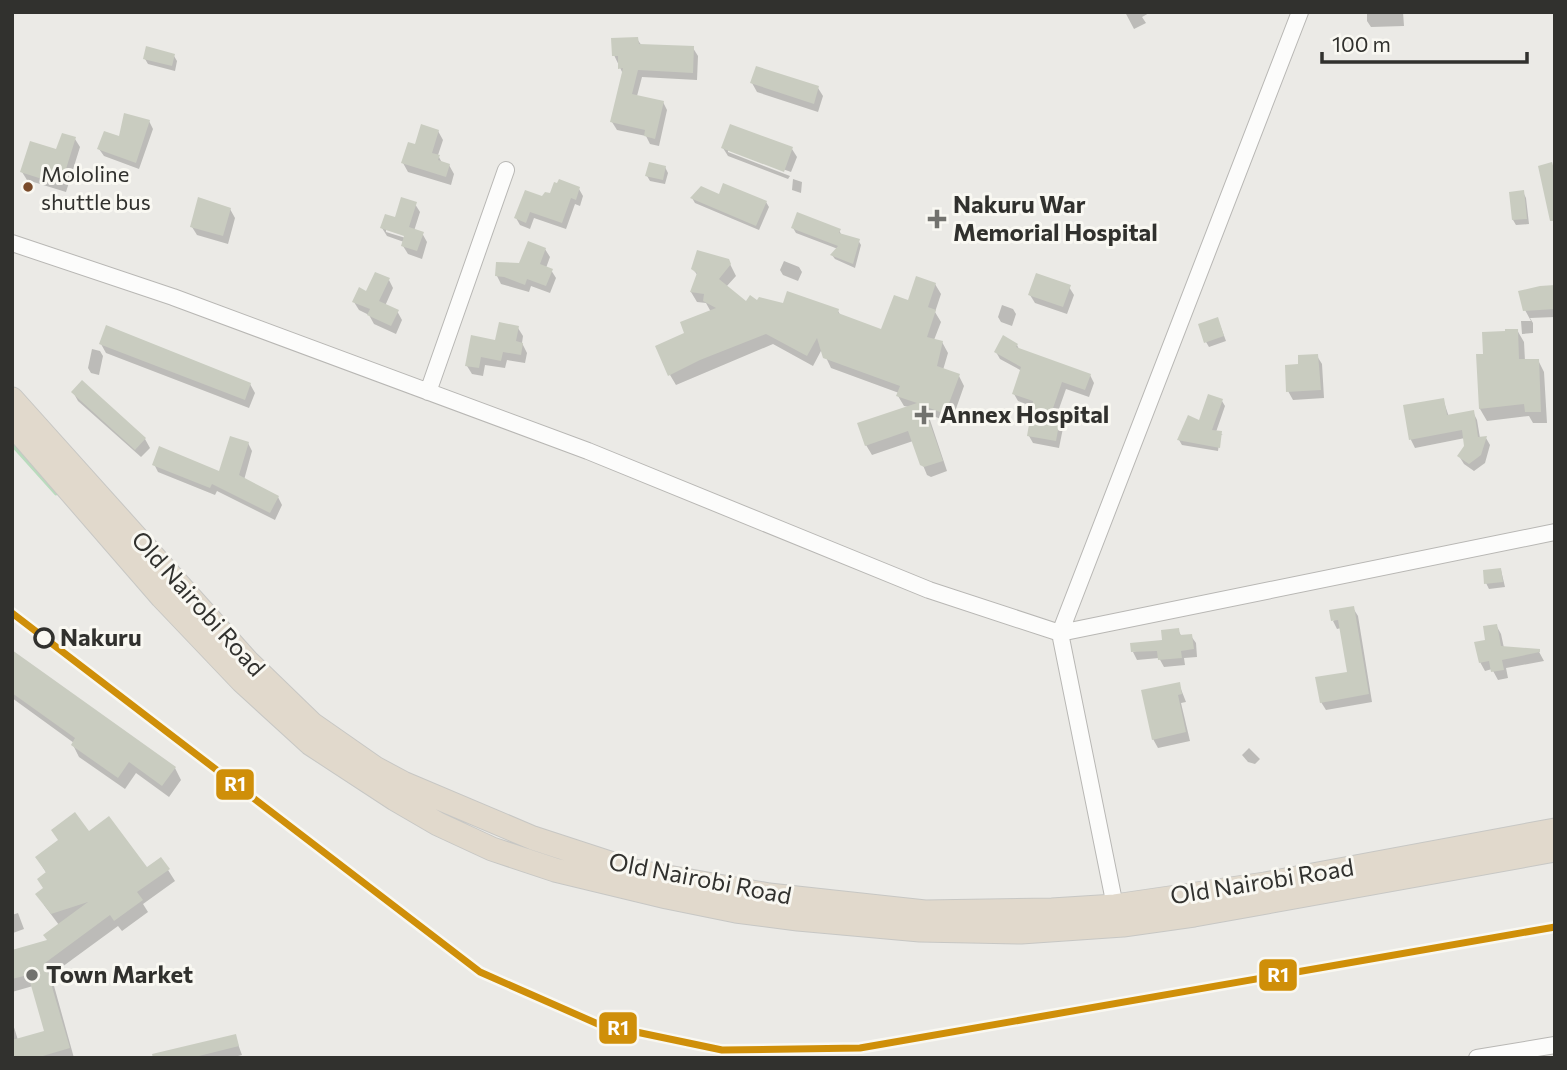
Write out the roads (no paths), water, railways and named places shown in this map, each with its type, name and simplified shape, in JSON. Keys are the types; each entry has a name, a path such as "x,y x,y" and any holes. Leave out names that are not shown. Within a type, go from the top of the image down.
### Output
{"highway":[{"name":"Old Nairobi Road","path":"12,399 248,662 293,707 346,749 403,782 488,820 563,849 634,871 769,895 925,912 1004,912 1115,906 1265,884 1555,830"},
{"name":"Old Nairobi Road","path":"12,424 162,597 242,681 311,744 438,824 492,849 555,870 736,911 920,930 1021,932 1123,926 1358,887 1555,850"}],"street":[{"path":"1115,906 1060,632 1300,12"},
{"path":"428,392 506,170"},
{"path":"12,243 173,297 588,451 929,590 1060,632 1555,532"},
{"path":"1477,1058 1555,1045"}],"waterway":[{"path":"12,444 56,493"}],"place":[{"name":"Mololine shuttle bus","path":"28,187"},
{"name":"Nakuru War Memorial Hospital","path":"937,219"},
{"name":"Annex Hospital","path":"924,415"},
{"name":"Nakuru","path":"44,638"},
{"name":"Town Market","path":"32,975"}]}
